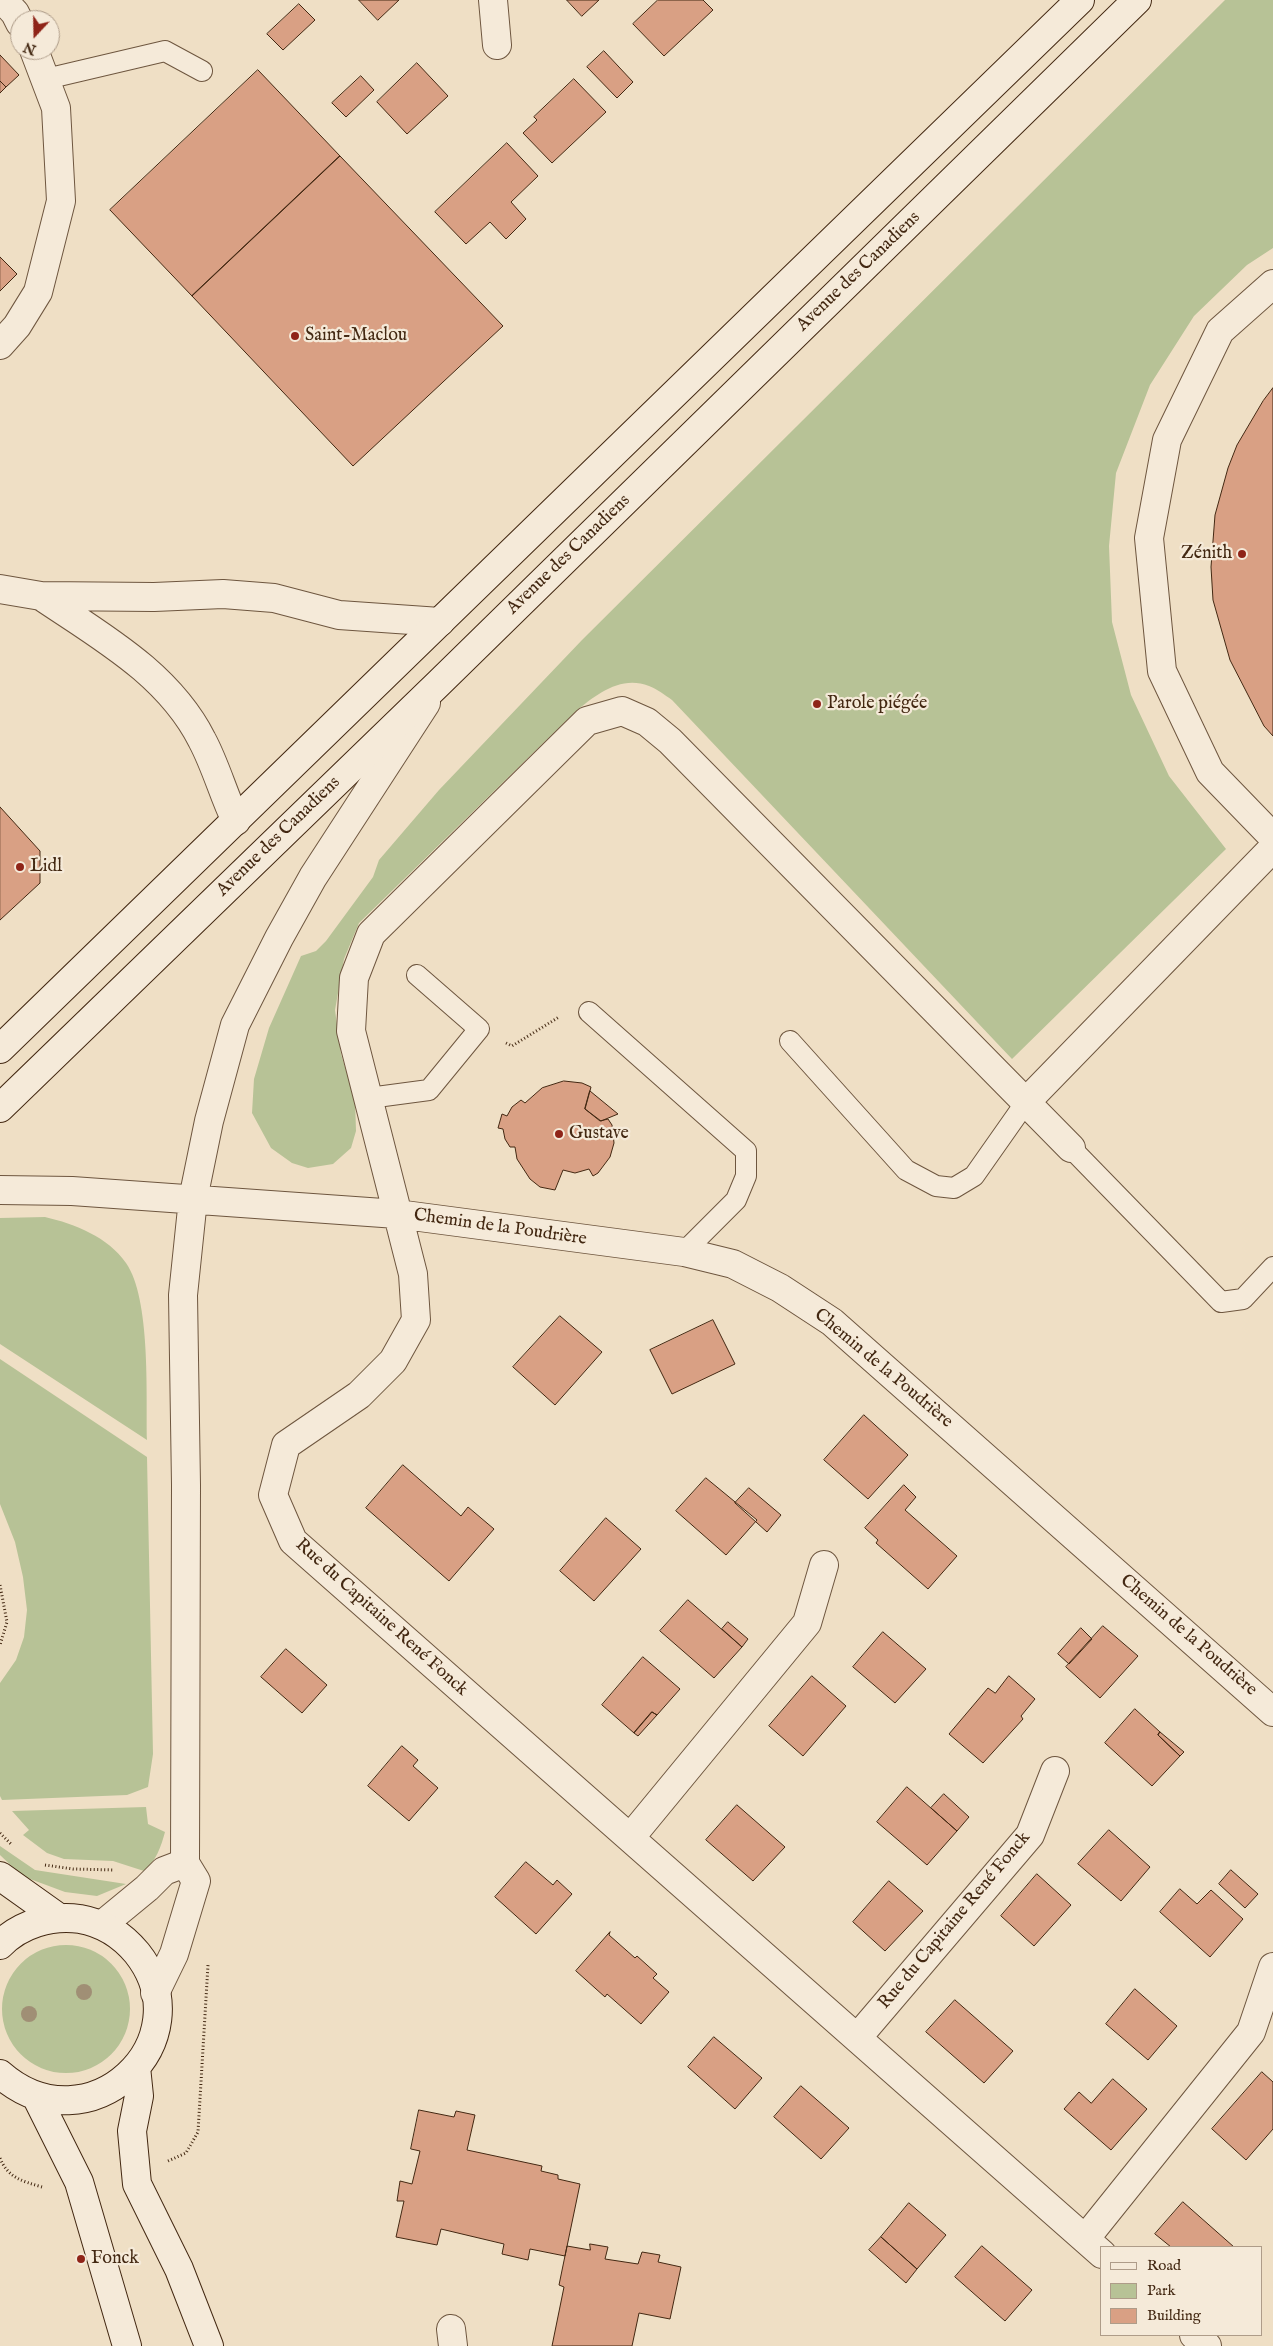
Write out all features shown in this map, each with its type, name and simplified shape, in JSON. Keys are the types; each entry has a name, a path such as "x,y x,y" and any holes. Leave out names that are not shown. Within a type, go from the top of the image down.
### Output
{"street":[{"path":"493,0 497,45"},
{"path":"0,1049 1080,0"},
{"name":"Avenue des Canadiens","path":"0,1108 439,683 1137,0"},
{"path":"0,345 17,326 38,292 61,201 56,108 38,60"},
{"path":"1273,284 1220,331 1167,440 1149,538 1162,671 1210,772 1273,837"},
{"path":"0,589 41,596 154,597 223,594 274,598 339,615 440,622"},
{"path":"41,596 131,657 171,694 202,738 216,769 225,799 236,821"},
{"path":"155,1993 174,1954 196,1881 185,1863 186,1485 183,1295 193,1199 209,1120 235,1025 278,938 313,877 439,683"},
{"name":"Rue du Capitaine René Fonck","path":"1071,1148 670,741 647,722 622,710 587,720 371,934 354,978 351,1031 413,1274 416,1320 393,1361 359,1395 286,1445 272,1495 293,1541 1094,2246 1252,2032 1273,1966"},
{"path":"1026,1102 1273,848"},
{"name":"Chemin de la Poudrière","path":"0,1190 72,1191 397,1214 684,1252 733,1264 780,1288 832,1322 1273,1712"},
{"path":"630,1838 807,1623 824,1565"},
{"name":"Rue du Capitaine René Fonck","path":"857,2038 1030,1835 1054,1771"},
{"path":"102,1925 164,1871 185,1863"},
{"path":"0,1876 59,1918"},
{"path":"0,1945 30,1925 59,1918 88,1921 102,1925 117,1934 142,1960 155,1993 157,2009 154,2032 145,2054 136,2067 116,2086 91,2098 63,2101 36,2096 10,2082 0,2074"},
{"path":"136,2067 139,2096 132,2131 136,2184 179,2269 209,2346"},
{"path":"36,2096 79,2182 126,2346"},
{"path":"1195,2336 1206,2346"}],"lane":[{"path":"46,79 165,51 202,71"},
{"path":"369,1098 429,1090 479,1029 417,975"},
{"path":"589,1012 746,1151 746,1176 736,1200 684,1252"},
{"path":"790,1041 906,1170 936,1186 954,1188 974,1176 1026,1102"},
{"path":"1071,1148 1221,1302 1243,1299 1273,1267"}],"path":[{"path":"479,1029 512,1046 563,1015 589,1012"},
{"path":"0,1585 7,1622 0,1645"},
{"path":"0,1833 17,1850"},
{"path":"43,1864 73,1869 116,1870"},
{"path":"164,2162 186,2153 198,2132 208,1964"},
{"path":"0,2158 4,2169 19,2180 44,2187"}],"green space":[{"path":"1225,0 1273,0 1273,248 1247,265 1194,316 1150,385 1116,473 1109,546 1112,622 1131,695 1169,776 1226,849 1012,1059 672,700 649,686 638,683 618,685 600,693 575,712 359,923 344,959 335,1010 341,1054 355,1100 356,1131 351,1148 333,1164 308,1168 292,1163 271,1148 252,1113 254,1079 269,1028 301,956 316,951 326,941 373,877 379,860 439,790 582,640"},
{"path":"45,1217 68,1223 100,1239 119,1254 134,1279 140,1300 146,1348 147,1440 0,1344 0,1218"},
{"path":"0,1359 147,1457 153,1754 148,1787 127,1795 2,1800 0,1796 0,1683 16,1660 24,1637 27,1610 23,1577 15,1542 0,1504"},
{"path":"146,1807 148,1824 165,1832 158,1853 144,1871 113,1861 64,1859 47,1853 23,1835 29,1830 12,1811"},
{"path":"0,1846 35,1870 126,1884 97,1896 65,1892 22,1876 0,1855"},
{"path":"66,1945 91,1949 112,1963 126,1984 130,2009 126,2034 112,2055 91,2069 66,2073 41,2069 20,2055 6,2034 2,2009 6,1984 20,1963 41,1949"}],"building":[{"path":"359,0 399,0 378,20"},
{"path":"567,0 599,0 582,16"},
{"path":"658,0 703,0 713,10 664,56 633,24"},
{"path":"299,4 315,20 283,50 267,34"},
{"path":"604,51 633,82 617,98 587,67"},
{"path":"0,55 19,75 6,87 0,81"},
{"path":"417,63 448,96 407,134 377,102"},
{"path":"258,70 340,156 192,296 110,210"},
{"path":"361,76 374,90 346,117 332,103"},
{"path":"574,79 606,112 552,163 523,133 537,120 534,117"},
{"path":"0,81 6,87 0,93"},
{"path":"507,143 538,176 511,202 526,219 506,239 490,222 466,244 435,212"},
{"path":"340,156 503,326 353,466 192,296"},
{"path":"0,257 17,274 0,291"},
{"name":"Zénith","path":"1273,388 1273,736 1264,726 1230,660 1213,600 1211,567 1215,515 1228,468 1237,445 1263,401"},
{"name":"Lidl","path":"0,807 40,851 40,883 0,920"},
{"name":"Gustave","path":"564,1081 582,1083 591,1087 585,1109 600,1121 608,1119 612,1125 614,1143 610,1157 598,1173 593,1176 589,1169 575,1173 563,1170 555,1190 540,1187 530,1179 517,1159 515,1147 510,1147 505,1139 503,1129 498,1128 502,1114 507,1116 512,1107 521,1100 525,1103 542,1088"},
{"path":"590,1091 618,1114 601,1121 585,1109"},
{"path":"560,1316 602,1352 555,1405 513,1367"},
{"path":"713,1320 735,1364 672,1394 650,1350"},
{"path":"864,1415 908,1455 868,1499 824,1460"},
{"path":"403,1465 461,1516 468,1507 494,1529 449,1581 366,1508"},
{"path":"706,1478 757,1520 726,1555 676,1511"},
{"path":"904,1485 916,1497 905,1510 957,1556 928,1589 876,1543 878,1540 865,1528"},
{"path":"749,1488 781,1515 767,1532 735,1503"},
{"path":"606,1518 641,1549 594,1601 560,1571"},
{"path":"688,1600 742,1647 714,1678 660,1631"},
{"path":"728,1622 748,1639 742,1647 722,1629"},
{"path":"1103,1626 1138,1656 1100,1698 1066,1667"},
{"path":"1081,1628 1092,1639 1069,1664 1058,1654"},
{"path":"883,1632 926,1669 895,1703 853,1667"},
{"path":"286,1649 327,1685 302,1713 261,1677"},
{"path":"643,1657 680,1689 657,1715 652,1712 634,1733 602,1705"},
{"path":"812,1676 846,1706 803,1756 769,1726"},
{"path":"1009,1676 1035,1699 1021,1716 1023,1719 983,1763 949,1734 988,1688 995,1693"},
{"path":"1135,1709 1160,1732 1158,1735 1180,1756 1152,1786 1105,1743"},
{"path":"652,1712 657,1715 638,1736 634,1733"},
{"path":"1160,1732 1184,1752 1180,1756 1158,1735"},
{"path":"402,1746 418,1760 413,1766 438,1788 409,1821 368,1786"},
{"path":"907,1787 957,1831 927,1865 877,1822"},
{"path":"944,1794 969,1817 957,1831 931,1808"},
{"path":"737,1805 785,1847 753,1881 706,1840"},
{"path":"1109,1830 1150,1867 1121,1901 1078,1864"},
{"path":"526,1862 553,1885 557,1880 572,1894 536,1934 495,1897"},
{"path":"1231,1870 1258,1894 1245,1908 1219,1884"},
{"path":"1037,1874 1071,1905 1034,1946 1001,1916"},
{"path":"889,1881 923,1911 885,1951 853,1922"},
{"path":"1180,1889 1197,1904 1211,1890 1243,1919 1210,1957 1160,1912"},
{"path":"610,1932 609,1935 657,1974 653,1978 669,1992 641,2024 607,1994 605,1997 576,1971"},
{"path":"1135,1989 1177,2026 1148,2060 1106,2024"},
{"path":"955,2000 1013,2051 984,2083 926,2032"},
{"path":"714,2037 762,2078 735,2109 688,2067"},
{"path":"1262,2072 1273,2082 1273,2129 1246,2160 1212,2129"},
{"path":"1113,2079 1147,2109 1111,2150 1064,2109 1079,2092 1091,2103"},
{"path":"801,2086 849,2128 821,2159 774,2117"},
{"path":"419,2110 454,2117 456,2111 475,2115 467,2150 542,2166 541,2171 558,2175 558,2179 580,2184 565,2256 530,2249 528,2260 502,2254 504,2244 441,2229 437,2245 396,2237 404,2201 397,2201 400,2181 412,2184 420,2151 411,2149"},
{"path":"1183,2202 1233,2246 1170,2246 1155,2234"},
{"path":"909,2203 946,2235 917,2269 881,2237"},
{"path":"881,2237 917,2269 906,2283 869,2250"},
{"path":"590,2244 608,2247 605,2259 638,2264 642,2252 660,2255 658,2262 681,2267 670,2319 639,2313 632,2346 552,2346 564,2287 559,2285 567,2246 590,2250"},
{"path":"982,2246 1032,2290 1005,2321 955,2277"}],"place":[{"name":"Saint-Maclou","path":"295,336"},
{"name":"Zénith","path":"1242,554"},
{"name":"Parole piégée","path":"817,704"},
{"name":"Lidl","path":"20,867"},
{"name":"Gustave","path":"559,1134"},
{"name":"Fonck","path":"81,2259"}]}
